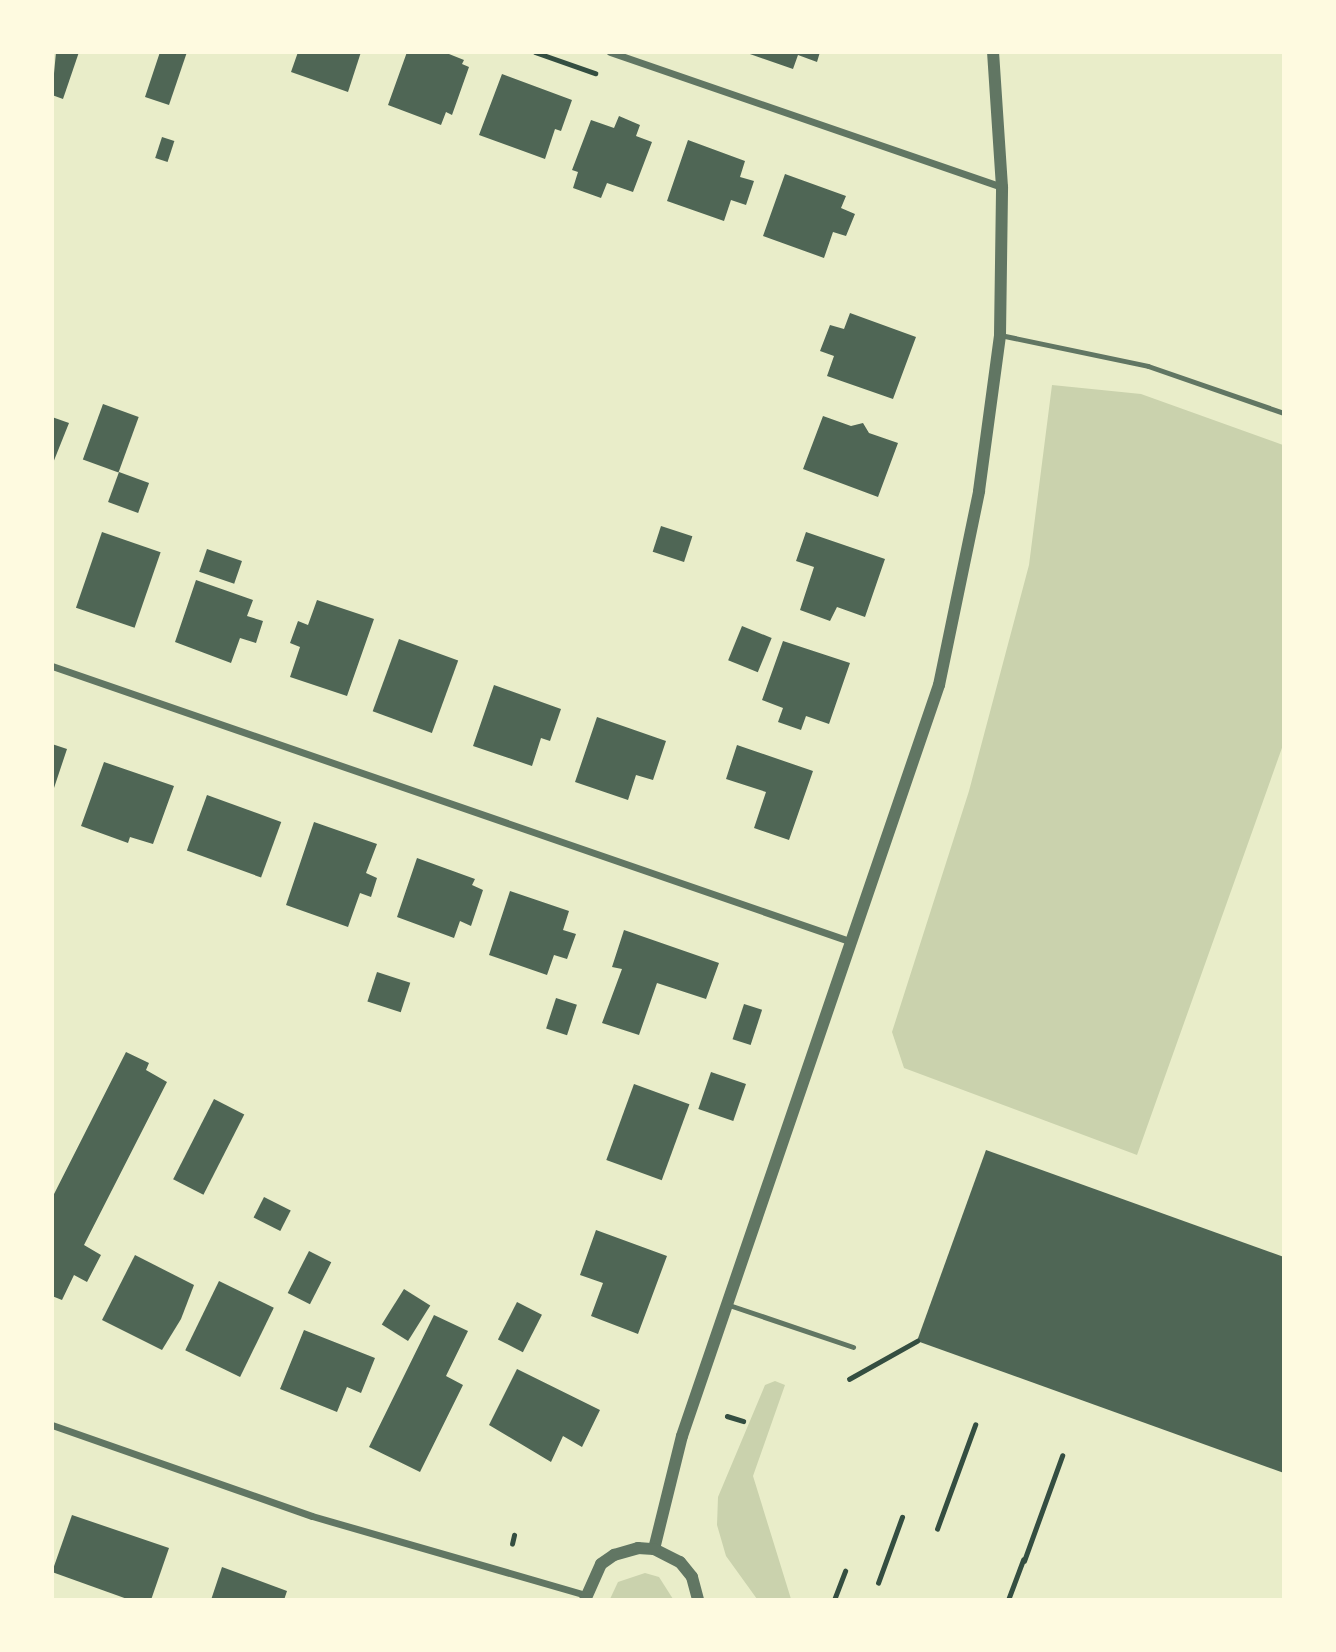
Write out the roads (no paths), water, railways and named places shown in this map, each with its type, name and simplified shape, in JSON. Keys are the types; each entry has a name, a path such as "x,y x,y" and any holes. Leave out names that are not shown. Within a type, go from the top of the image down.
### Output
{"street":[{"path":"610,52 1002,187"},
{"path":"654,1549 682,1436 853,943 939,685 979,491 1000,335 1002,187 993,52"},
{"path":"52,666 853,943"},
{"path":"52,1425 312,1516 585,1597 596,1570 614,1555 654,1549 686,1569 698,1600"}],"lane":[{"path":"1000,335 1148,366 1283,413"},
{"path":"729,1304 853,1347"}]}
